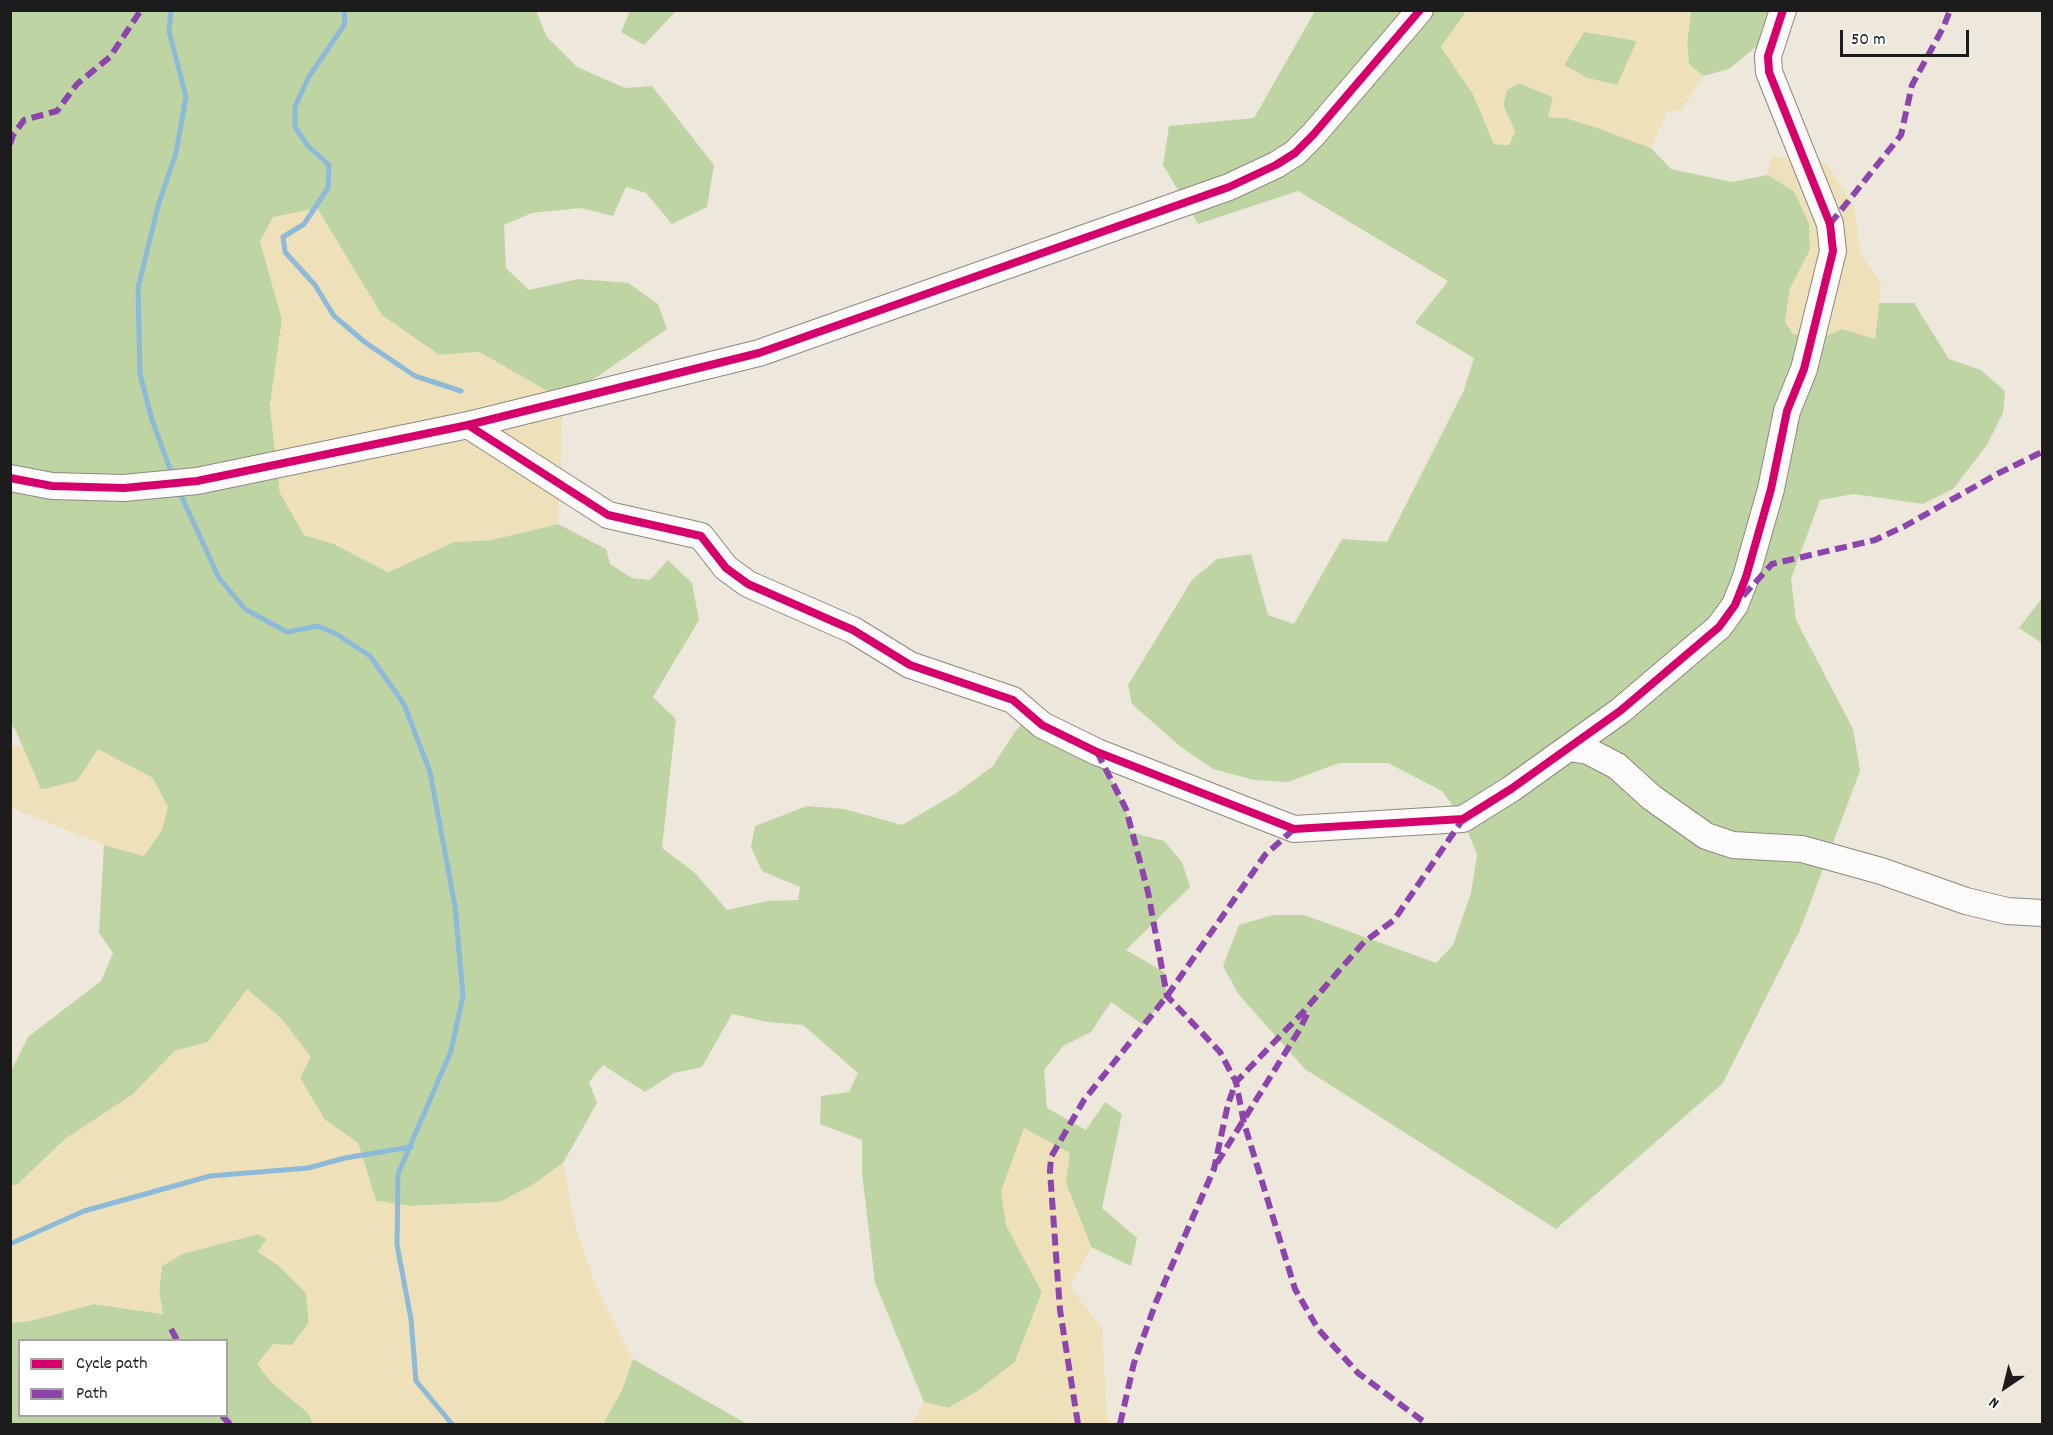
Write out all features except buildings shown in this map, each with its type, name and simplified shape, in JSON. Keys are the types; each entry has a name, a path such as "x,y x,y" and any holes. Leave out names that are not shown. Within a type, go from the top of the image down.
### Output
{"street":[{"path":"10,478 52,486 103,487 197,481 468,425 759,353 1229,187 1295,153 1420,10"},
{"path":"468,425 608,515 701,536 726,568 748,584 853,630 910,665 996,692 1013,700 1042,725 1097,752 1294,829 1463,819 1511,789 1620,711 1719,627 1735,605 1746,577 1771,489 1787,411 1804,369 1833,251 1830,224 1769,72 1768,56 1783,10"},
{"path":"1569,748 1588,751 1617,765 1651,797 1706,836 1733,845 1802,849 1881,871 1966,901 2007,911 2043,913"}],"green space":[{"path":"630,10 676,11 644,45 621,32"},
{"path":"11,11 536,11 547,37 577,67 625,88 652,86 714,165 707,207 672,224 646,193 626,187 613,216 581,208 532,213 504,225 506,268 529,290 578,279 628,283 658,304 667,329 563,400 479,352 439,355 381,315 317,208 260,241 282,319 270,406 280,493 304,534 334,544 388,572 454,542 491,540 558,524 606,549 610,564 632,578 650,580 668,560 692,583 699,620 653,697 676,719 662,848 695,873 727,910 768,901 798,900 800,887 762,871 751,847 755,826 807,806 844,809 902,825 955,794 993,766 1014,733 1027,718 1097,752 1126,809 1131,832 1164,841 1182,862 1190,887 1126,950 1164,972 1167,996 1143,1025 1111,1002 1091,1032 1063,1046 1044,1070 1047,1108 1086,1130 1105,1102 1122,1114 1102,1208 1137,1238 1131,1266 1091,1247 1066,1183 1006,1225 1042,1292 1015,1362 975,1393 948,1408 924,1402 875,1283 862,1173 862,1140 820,1124 821,1096 849,1092 858,1073 803,1025 768,1022 732,1014 702,1067 674,1073 645,1092 603,1065 589,1082 597,1103 563,1163 531,1186 500,1202 411,1206 376,1201 358,1143 325,1120 300,1078 208,1042 175,1051 132,1095 65,1139 16,1186 11,1184 10,1073 28,1037 101,981 113,953 99,933 104,845 144,856 77,781 41,790 15,729 11,725"},
{"path":"1315,11 1462,11 1465,13 1441,47 1473,94 1494,144 1509,145 1515,131 1503,105 1507,89 1519,83 1553,97 1548,117 1566,118 1651,148 1671,169 1732,182 1768,175 1794,191 1809,223 1810,250 1790,289 1785,322 1822,338 1842,328 1875,339 1879,303 1914,303 1949,359 1981,370 2005,391 2003,413 1987,445 1953,489 1923,504 1854,494 1820,500 1791,579 1796,620 1853,729 1860,771 1800,930 1723,1083 1556,1229 1305,1069 1239,995 1223,966 1239,925 1273,915 1304,915 1436,963 1453,945 1471,893 1477,855 1463,819 1442,791 1388,763 1339,763 1288,782 1254,780 1213,769 1181,747 1132,704 1128,685 1192,580 1217,559 1251,554 1268,615 1294,624 1342,539 1387,542 1464,390 1474,358 1415,323 1448,281 1298,191 1198,224 1163,165 1169,126 1254,118"},
{"path":"1691,11 1774,11 1774,19 1757,46 1729,69 1703,76 1689,64 1687,41"},
{"path":"1584,31 1637,41 1617,85 1587,78 1564,65"},
{"path":"2042,598 2042,643 2019,628"},
{"path":"258,1234 267,1239 258,1252 278,1265 306,1293 309,1322 271,1382 308,1413 313,1424 11,1424 10,1323 29,1321 94,1304 163,1314 159,1291 162,1266 182,1254"},
{"path":"633,1359 747,1424 603,1424 621,1392"}],"sand":[{"path":"1462,11 1691,11 1687,41 1689,64 1703,76 1682,110 1667,111 1651,148 1566,118 1548,117 1553,97 1519,83 1507,90 1503,105 1515,131 1509,145 1494,144 1473,94 1441,47 1465,13","holes":["1584,32 1637,41 1617,85 1587,78 1564,65"]},
{"path":"1807,149 1830,169 1854,206 1861,255 1881,283 1875,339 1842,329 1822,338 1793,334 1785,322 1790,289 1810,250 1809,223 1794,191 1768,175 1771,156 1788,158"},
{"path":"317,208 382,315 439,355 479,352 563,400 558,524 491,540 454,542 388,572 334,544 304,535 280,493 270,406 282,319 260,241 273,217"},
{"path":"11,746 23,747 41,790 77,781 98,749 153,778 168,807 162,830 144,856 104,845 11,807"},
{"path":"247,989 281,1018 311,1057 300,1078 325,1120 358,1143 376,1201 411,1206 500,1202 531,1186 563,1163 575,1225 594,1281 633,1359 621,1392 603,1424 313,1424 308,1413 271,1382 257,1364 273,1344 292,1345 309,1322 306,1293 278,1265 258,1251 267,1239 258,1234 182,1254 162,1266 159,1291 163,1314 94,1304 29,1321 11,1323 11,1184 17,1186 65,1139 132,1095 175,1051 208,1042"},
{"path":"1024,1128 1070,1153 1066,1183 1091,1247 1070,1286 1102,1329 1107,1418 1111,1424 912,1424 924,1402 948,1408 975,1393 1015,1362 1042,1292 1006,1225 1001,1191"}],"waterway":[{"path":"171,10 169,31 186,97 176,153 158,206 138,288 140,374 152,420 173,477"},
{"path":"344,10 345,24 308,78 295,107 295,127 308,146 329,165 328,188 304,224 283,237 285,252 315,285 334,316 366,343 415,376 461,391"},
{"path":"179,491 219,578 245,609 287,632 318,626 338,635 370,656 404,704 430,772 455,906 463,996 451,1051 398,1174 397,1245 411,1319 416,1381 452,1424"},
{"path":"10,1244 84,1211 210,1176 308,1168 345,1158 411,1147"}],"marked path":[{"path":"10,144 13,135 24,120 57,111 77,84 110,57 141,10"},
{"path":"1830,224 1901,135 1912,85 1944,26 1950,10"},
{"path":"1743,596 1772,564 1875,540 2042,452"},
{"path":"1097,752 1126,809 1148,892 1167,996 1220,1052 1236,1082 1244,1123 1295,1289 1318,1329 1358,1373 1427,1424"},
{"path":"1120,1424 1134,1363 1156,1302 1214,1169 1228,1104 1236,1082 1304,1011 1364,942 1394,920 1463,819"},
{"path":"1078,1424 1060,1310 1050,1171 1051,1157 1084,1100 1167,996 1265,855 1294,829"},
{"path":"1217,1163 1300,1029 1308,1012"},
{"path":"171,1329 176,1339"},
{"path":"223,1417 230,1424"}],"cycle path":[{"path":"10,478 52,486 124,488 197,481 468,425 759,353 1229,187 1276,165 1295,153 1313,135 1420,10"},
{"path":"468,425 608,515 701,536 726,568 748,584 853,630 910,665 1013,700 1042,725 1097,752 1294,829 1463,819 1511,789 1620,711 1719,627 1735,605 1746,577 1771,489 1787,411 1804,369 1833,251 1830,224 1769,72 1768,56 1783,10"}]}
